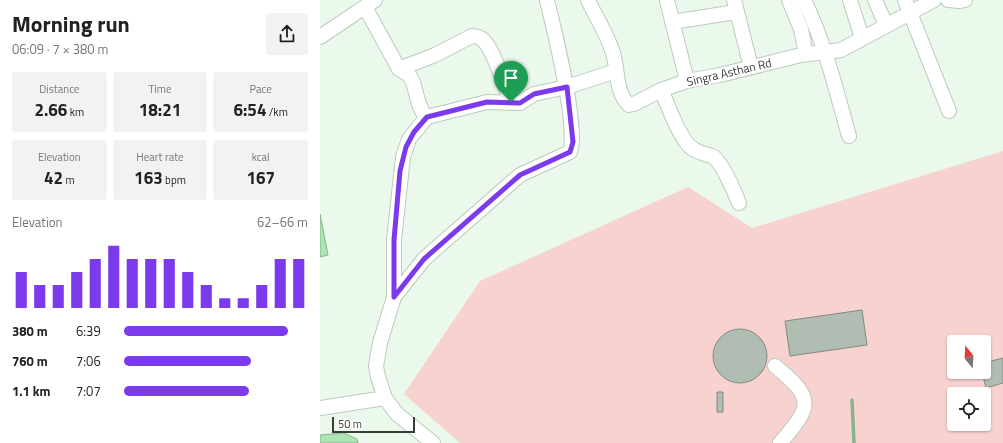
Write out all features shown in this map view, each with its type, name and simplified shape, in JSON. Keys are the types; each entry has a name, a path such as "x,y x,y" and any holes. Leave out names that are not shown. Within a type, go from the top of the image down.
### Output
{"street":[{"path":"394,297 424,259 520,175 570,152 573,142 567,87 562,58 547,0"},
{"name":"Singra Asthan Rd","path":"588,0 611,49 620,89 625,102 628,105 640,102 661,90 687,81 720,75 806,54 841,50 934,0"},
{"path":"667,0 687,81"},
{"path":"789,0 801,29 806,54"},
{"path":"804,0 814,21 850,136"},
{"path":"850,0 862,38"},
{"path":"874,0 886,25"},
{"path":"905,0 949,111"},
{"path":"948,0 965,0"},
{"path":"320,37 370,3 399,69 410,75 416,87 422,111 427,117"},
{"path":"672,22 735,6 751,67"},
{"path":"399,69 435,55 472,36 477,36 482,38 489,48 511,102"},
{"path":"433,443 397,414 385,398 380,388 376,366 380,343 394,297 394,240 403,157 411,135 427,117 487,102 520,103 534,94 567,87 616,71"},
{"path":"661,90 686,142 695,151 713,156 718,160 739,203"},
{"path":"775,366 801,390 805,401 804,411 780,443"},
{"path":"320,408 385,398"}],"shaded area":[{"path":"1003,151 1003,443 460,443 404,394 480,281 688,187 752,228"},
{"path":"320,214 328,255 320,257"},
{"path":"344,433 357,439 358,443 320,443 320,435"}],"building":[{"path":"862,310 867,345 790,356 785,321"},
{"path":"735,329 745,329 755,333 763,341 767,351 767,361 763,371 755,379 745,383 735,383 725,379 717,371 713,361 713,351 717,341 725,333"},
{"path":"1003,358 1003,383 986,387 984,379 991,379 991,361"},
{"path":"717,392 723,392 723,412 717,412"}],"waterway":[{"path":"852,400 854,443"}],"route":[{"path":"567,87 573,142 570,152 520,175 424,259 394,297 395,216 400,183 400,171 409,139 427,117 487,102 511,102 520,103 534,94 567,87"}]}
